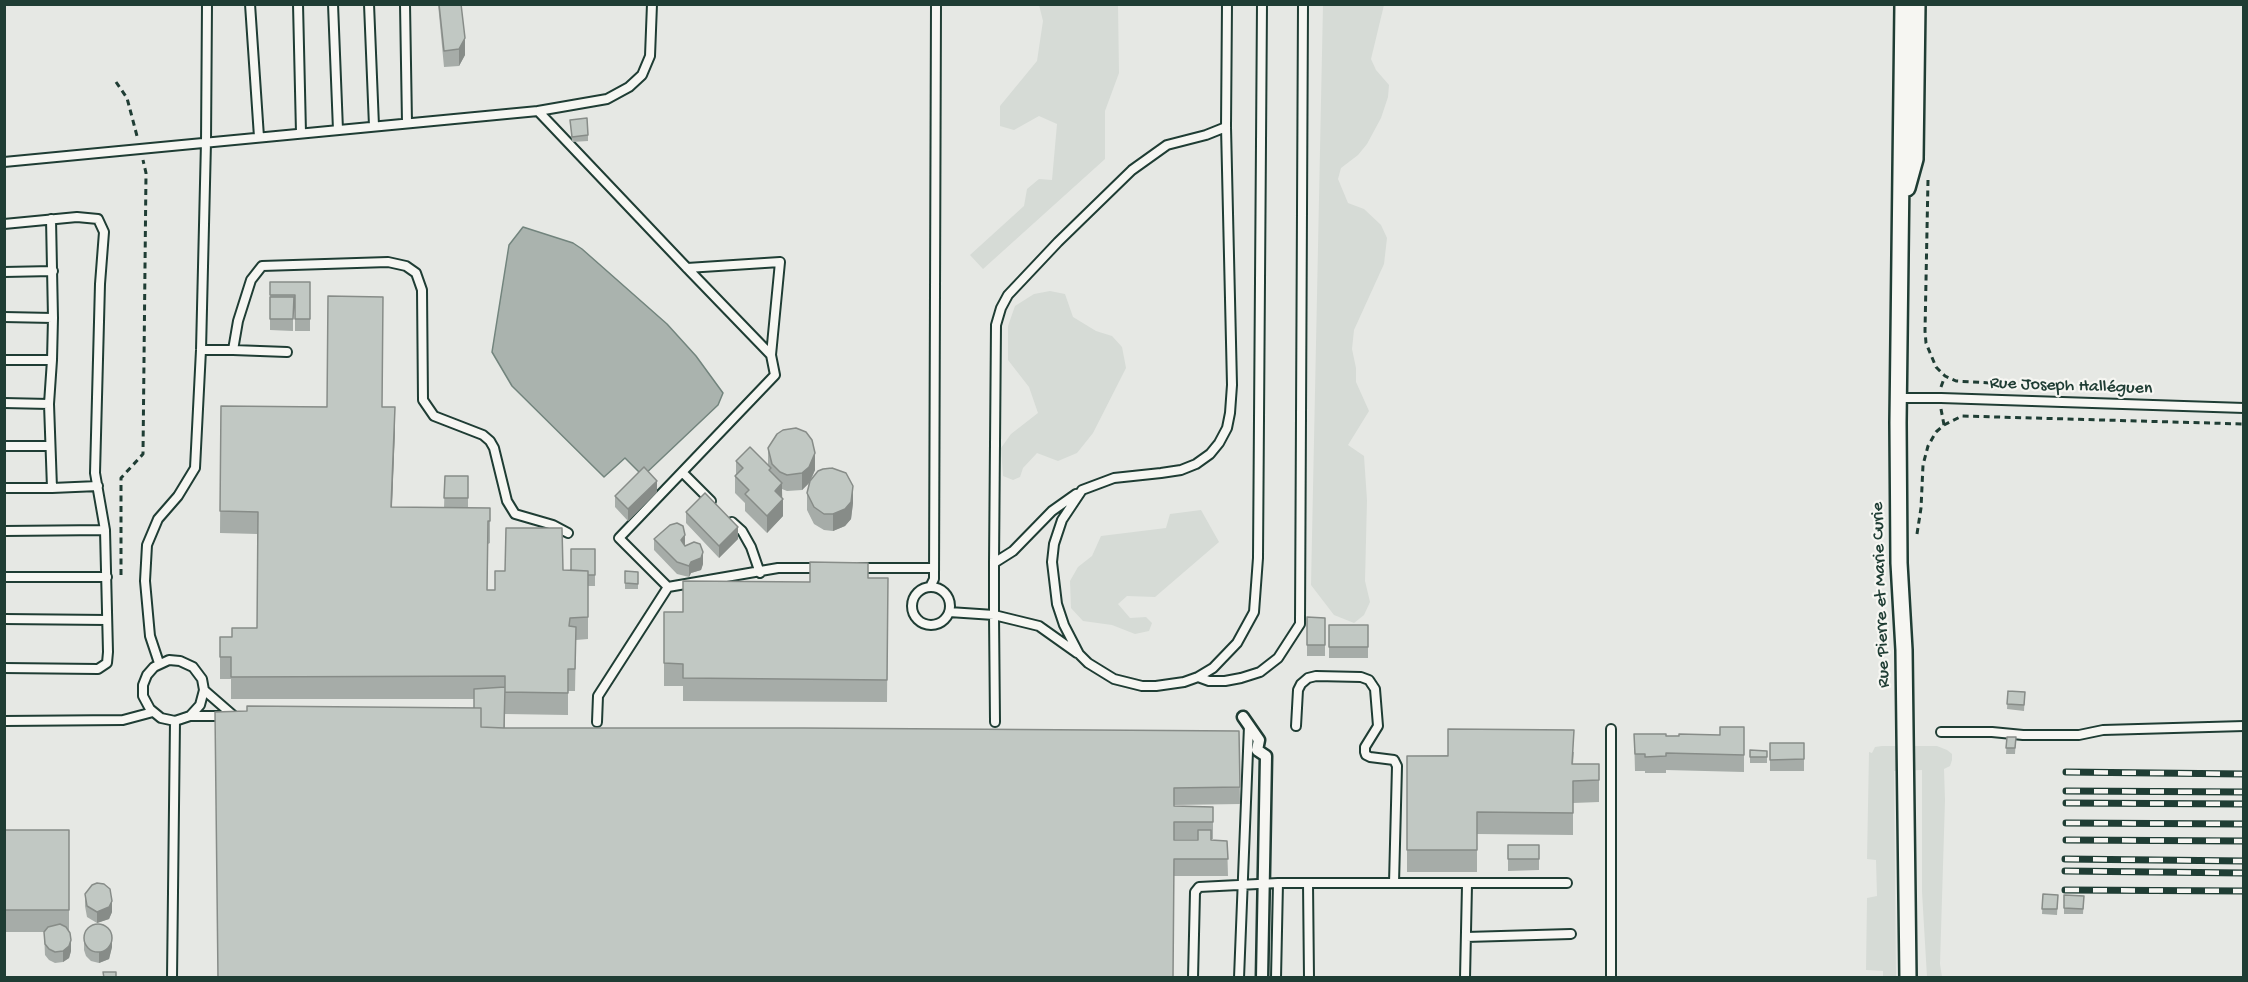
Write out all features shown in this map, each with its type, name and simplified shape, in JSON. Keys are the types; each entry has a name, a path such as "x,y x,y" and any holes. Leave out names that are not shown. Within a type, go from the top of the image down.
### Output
{"street":[{"name":"Rue Pierre et Marie Curie","path":"1903,4 1898,398 1899,563 1903,614 1908,978"},
{"name":"Rue Pierre et Marie Curie","path":"1902,212 1915,159 1917,4"},
{"path":"1246,721 1259,740 1257,750 1266,756 1262,978"}],"lane":[{"path":"159,663 150,636 145,581 147,545 158,519 178,496 195,468 201,350 207,4"},
{"path":"250,4 259,137"},
{"path":"298,4 301,133"},
{"path":"333,4 338,130"},
{"path":"369,4 374,126"},
{"path":"405,4 406,123"},
{"path":"4,162 538,111 607,99 629,87 642,75 650,56 652,4"},
{"path":"930,587 934,579 936,4"},
{"path":"994,563 1013,550 1052,512 1082,490 1114,478 1181,470 1196,464 1210,454 1227,428 1232,385 1226,127 1227,4"},
{"path":"949,612 994,615 1039,626 1100,672 1128,683 1156,687 1198,677 1213,668 1238,644 1254,612 1257,586 1262,4"},
{"path":"1198,677 1209,681 1225,681 1260,672 1270,667 1300,624 1303,4"},
{"path":"538,111 771,355"},
{"path":"995,722 996,325 1000,308 1008,295 1058,242 1132,170 1167,145 1206,135 1226,127"},
{"path":"4,224 77,217 98,219 104,232 100,284 95,473 105,530 107,578 106,663 98,669 4,668"},
{"path":"51,219 53,318 49,404 52,488"},
{"path":"233,350 238,321 251,280 262,266 388,262 406,266 416,273 422,290 423,400 434,416 483,435 490,441 494,447 507,501 515,514 553,525 568,533"},
{"path":"668,587 619,538 775,375 771,355 780,262 687,268"},
{"path":"4,272 53,271"},
{"path":"4,317 53,318"},
{"path":"201,350 287,352"},
{"path":"4,360 52,360"},
{"name":"Rue Joseph Halléguen","path":"1898,398 2244,408"},
{"path":"4,403 49,404"},
{"path":"4,446 50,446"},
{"path":"682,472 719,509"},
{"path":"4,488 98,486"},
{"path":"1078,654 1057,604 1052,562 1056,532 1082,490"},
{"path":"726,516 742,531 751,547 760,573"},
{"path":"4,531 105,530"},
{"path":"597,722 598,696 668,587 760,573 778,568 823,568"},
{"path":"856,568 934,568"},
{"path":"4,577 107,578"},
{"path":"930,587 936,587 944,592 950,605 949,612 941,622 930,624 924,623 915,615 912,603 915,595 930,587"},
{"path":"4,619 107,620"},
{"path":"190,716 200,705 204,690 202,680 193,667 180,661 169,660 159,663 147,675 143,685 143,696 153,712 161,718 175,721 190,716 247,717"},
{"path":"1296,726 1296,701 1301,684 1316,676 1345,675 1370,680 1377,695 1378,726 1365,747 1365,752 1370,758 1394,760 1397,766 1394,884"},
{"path":"204,690 235,717"},
{"path":"4,721 123,720 153,712"},
{"path":"172,978 175,721"},
{"path":"1239,978 1246,721"},
{"path":"1941,732 2079,735 2103,730 2244,726"},
{"path":"1611,729 1611,978"},
{"path":"1193,978 1195,892 1199,887 1263,883 1467,885 1567,883"},
{"path":"1276,978 1278,883"},
{"path":"1308,883 1309,978"},
{"path":"1466,978 1467,885"},
{"path":"1466,937 1570,934"}],"path":[{"path":"116,82 127,98 146,173 143,454 121,477 121,583"},
{"path":"1928,169 1925,331 1936,368 1945,376"},
{"path":"1916,538 1921,508 1923,465 1928,446 1936,432 1962,416 2244,424"}],"shaded area":[{"path":"5,5 2243,5 2243,977 5,978"},
{"path":"1039,5 1118,5 1119,73 1105,111 1105,159 983,269 970,255 1024,206 1027,189 1039,179 1052,180 1057,124 1039,116 1014,130 1000,126 1000,106 1037,61 1043,21"},
{"path":"1323,5 1384,5 1371,59 1376,70 1389,85 1388,97 1381,118 1367,144 1358,155 1341,168 1338,179 1348,203 1364,209 1381,225 1387,238 1384,264 1354,330 1352,349 1356,382 1369,411 1348,445 1364,456 1367,500 1365,581 1370,602 1364,615 1354,623 1334,615 1311,585"},
{"path":"523,227 573,243 582,249 667,324 696,356 723,393 718,405 643,476 625,458 604,477 512,386 492,352 509,245"},
{"path":"1050,291 1065,294 1073,317 1096,331 1112,336 1122,347 1126,368 1093,433 1077,453 1058,461 1037,453 1023,468 1020,477 1013,480 1003,476 1001,448 1011,434 1038,413 1029,387 1008,360 1008,326 1015,306 1034,294"},
{"path":"1201,510 1219,542 1155,597 1127,596 1118,604 1130,618 1146,617 1152,623 1149,631 1135,634 1112,625 1083,621 1071,608 1070,581 1078,567 1092,556 1101,536 1166,528 1170,514"},
{"path":"1937,746 1952,754 1950,766 1944,769 1940,964 1942,977 1927,977 1922,892 1922,770 1894,771 1896,977 1883,977 1883,971 1866,970 1867,898 1877,896 1876,860 1867,859 1869,752 1872,753 1875,747"}],"building":[{"path":"439,4 461,4 465,38 459,49 444,51"},
{"path":"587,118 588,135 572,137 570,120"},
{"path":"270,282 310,282 310,319 295,319 295,295 270,295"},
{"path":"328,296 383,297 382,407 395,407 391,507 490,508 487,590 495,590 495,571 505,571 506,528 562,528 563,570 588,571 588,617 570,618 569,626 576,627 575,669 568,669 568,693 505,692 505,676 231,677 231,657 220,657 220,637 232,637 232,628 257,628 258,512 220,511 221,406 327,407"},
{"path":"270,297 294,297 293,319 270,319"},
{"path":"796,428 806,432 812,440 815,453 809,467 802,473 787,475 772,464 768,448 777,434 783,430"},
{"path":"750,447 782,483 775,491 783,499 767,516 745,494 749,490 735,476 743,468 736,461"},
{"path":"644,467 657,481 628,509 615,496"},
{"path":"832,468 846,473 853,486 851,502 845,509 833,514 824,514 814,507 807,493 810,481 818,471"},
{"path":"445,476 468,476 468,498 444,498"},
{"path":"705,493 738,527 719,546 686,512"},
{"path":"677,523 683,526 685,535 681,540 685,546 694,542 700,544 703,552 701,558 691,562 689,566 677,562 654,539 670,525"},
{"path":"571,549 595,549 595,575 588,575 588,571 571,570"},
{"path":"810,562 868,563 868,578 888,578 887,680 683,678 683,664 664,663 664,612 683,612 683,581 810,582"},
{"path":"625,571 638,572 638,584 625,583"},
{"path":"1307,617 1325,618 1325,645 1307,645"},
{"path":"1329,625 1368,625 1368,647 1329,647"},
{"path":"505,687 504,728 481,727 481,708 474,708 474,689"},
{"path":"2008,691 2025,692 2024,705 2007,704"},
{"path":"247,706 481,708 481,727 504,728 1239,731 1240,787 1174,788 1174,806 1213,807 1213,822 1174,822 1174,840 1198,840 1198,830 1211,830 1211,840 1227,841 1228,859 1174,859 1173,978 218,978 215,712 247,711"},
{"path":"1720,727 1744,727 1744,755 1666,753 1666,756 1645,757 1645,754 1635,754 1634,734 1720,735"},
{"path":"1448,729 1574,730 1572,764 1599,764 1599,780 1573,781 1573,813 1477,812 1477,850 1407,850 1407,756 1448,756"},
{"path":"2007,737 2016,737 2015,748 2006,748"},
{"path":"1770,743 1804,743 1804,759 1770,760"},
{"path":"1750,750 1767,751 1767,757 1750,757"},
{"path":"4,830 69,830 69,910 4,910"},
{"path":"1508,845 1539,845 1539,859 1508,859"},
{"path":"104,884 110,889 112,901 109,907 97,912 87,906 85,894 92,885"},
{"path":"2043,894 2058,895 2057,909 2042,909"},
{"path":"2064,895 2084,896 2083,909 2064,908"},
{"path":"60,924 66,927 71,940 69,946 63,951 55,952 45,944 44,932 48,927"},
{"path":"98,924 108,928 112,938 108,948 98,952 88,948 84,938 88,928"},
{"path":"103,972 116,972 116,978 104,978"}],"railway":[{"path":"2066,772 2244,774"},
{"path":"2066,791 2244,792"},
{"path":"2066,803 2244,804"},
{"path":"2066,823 2244,824"},
{"path":"2066,840 2244,841"},
{"path":"2065,859 2244,861"},
{"path":"2065,871 2244,873"},
{"path":"2065,890 2244,891"}]}
